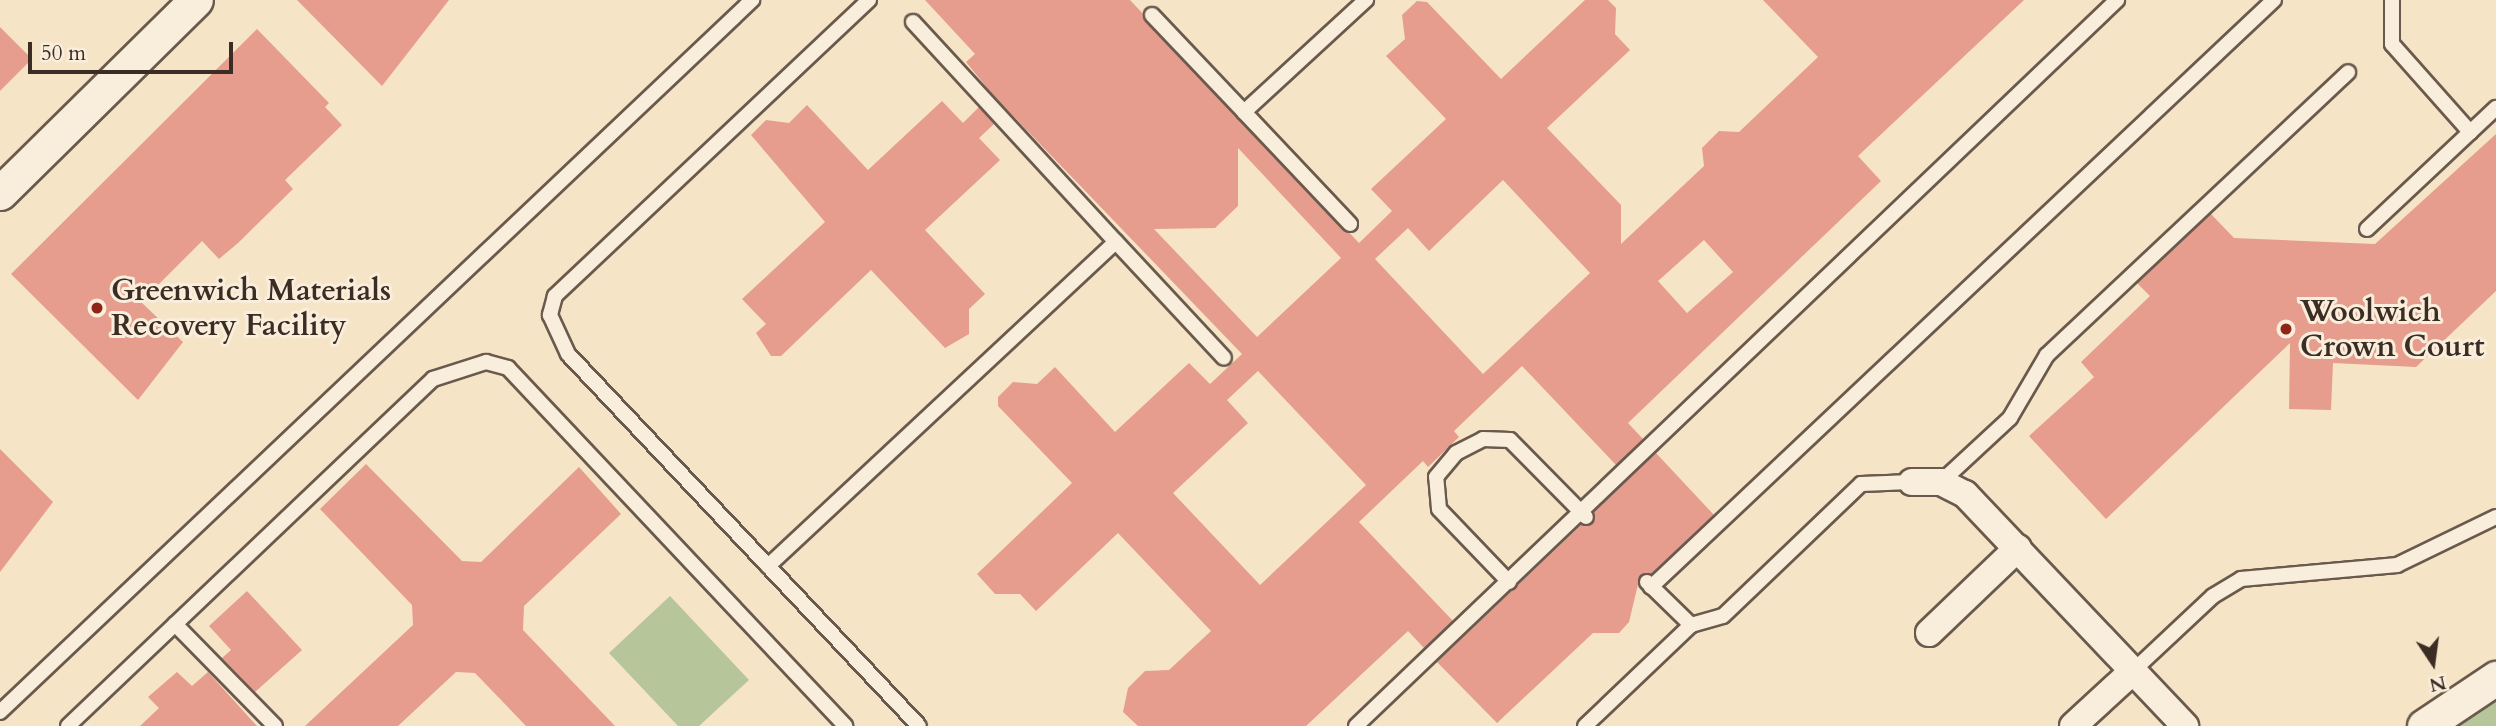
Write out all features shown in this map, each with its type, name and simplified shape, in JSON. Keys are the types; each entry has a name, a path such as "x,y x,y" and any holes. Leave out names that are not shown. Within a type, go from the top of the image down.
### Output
{"street":[{"path":"1,190 196,0"},
{"path":"1912,482 1941,482 1965,494 2185,726"},
{"path":"1929,633 2018,548"},
{"path":"2073,726 2134,670"},
{"path":"2424,726 2496,678"}],"lane":[{"path":"0,712 752,0"},
{"path":"869,0 555,296 550,315 568,354 919,726"},
{"path":"1244,112 1366,0"},
{"path":"1356,726 1584,515 2117,0"},
{"path":"1691,625 1649,585 2274,0"},
{"path":"2392,0 2392,44 2470,132"},
{"path":"1152,15 1350,224"},
{"path":"913,22 1224,358"},
{"path":"1941,482 2010,418 2047,355 2347,72"},
{"path":"2367,229 2496,108"},
{"path":"768,566 1116,242"},
{"path":"68,726 433,379 485,362 508,368 845,726"},
{"path":"1509,582 1439,509 1436,477 1456,453 1483,439 1510,440 1584,515"},
{"path":"1585,726 1691,625 1723,617 1861,484 1912,482"},
{"path":"2134,670 2213,596 2241,579 2397,565 2496,517"},
{"path":"175,624 275,726"}],"green space":[{"path":"670,596 749,680 699,726 678,726 609,653"},
{"path":"2496,699 2496,726 2451,726 2467,715"}],"building":[{"path":"297,0 449,0 382,86"},
{"path":"925,0 1130,0 1359,243 1392,211 1371,189 1446,119 1386,56 1405,39 1402,15 1417,1 1427,2 1501,79 1585,0 1608,0 1616,8 1615,34 1630,50 1547,128 1621,205 1621,244 1704,166 1702,148 1719,131 1739,132 1818,57 1763,0 2024,0 1858,156 1881,181 1628,423 1643,439 1616,465 1522,366 1454,431 1459,437 1428,467 1423,461 1359,522 1453,621 1424,648 1408,631 1306,726 1138,726 1123,712 1128,688 1145,671 1169,670 1211,631 1118,533 1036,611 1020,594 995,594 977,574 1072,483 998,406 998,397 1013,382 1037,384 1055,367 1115,432 1189,363 1210,384 1242,354 992,94 966,62 975,54","holes":["1238,148 1341,258 1257,337 1154,229 1215,228 1238,206","1503,180 1590,273 1483,374 1375,259 1408,228 1429,251","1704,240 1733,272 1687,313 1658,281","1258,371 1366,485 1260,585 1173,493 1248,423 1227,400"]},
{"path":"0,27 32,59 0,91"},
{"path":"257,29 329,103 325,107 342,125 285,180 293,189 238,243 219,259 202,241 141,302 183,342 138,400 11,274"},
{"path":"942,101 963,123 979,107 994,124 979,138 1000,160 925,230 985,294 969,309 969,334 945,348 871,270 781,356 771,356 756,333 766,324 742,299 825,222 751,135 766,120 789,123 807,105 868,170"},
{"name":"Woolwich Crown Court","path":"2496,134 2496,291 2416,367 2333,363 2331,410 2289,409 2290,343 2106,519 2029,436 2094,377 2081,362 2150,296 2137,283 2211,214 2234,238 2375,244"},
{"path":"0,449 53,502 0,572"},
{"path":"1656,453 1714,515 1651,574 1640,576 1629,622 1619,633 1593,633 1497,723 1437,662 1581,525 1592,524 1594,512"},
{"path":"366,464 462,561 481,562 579,467 621,514 524,606 523,630 615,726 526,726 475,673 456,672 398,726 305,726 413,625 412,605 320,509"},
{"path":"247,591 302,650 255,692 222,658 231,650 209,626"},
{"path":"177,672 192,686 208,672 257,726 140,726 159,708 148,697"}],"place":[{"name":"Greenwich Materials Recovery Facility","path":"97,308"},
{"name":"Woolwich Crown Court","path":"2286,329"}]}
